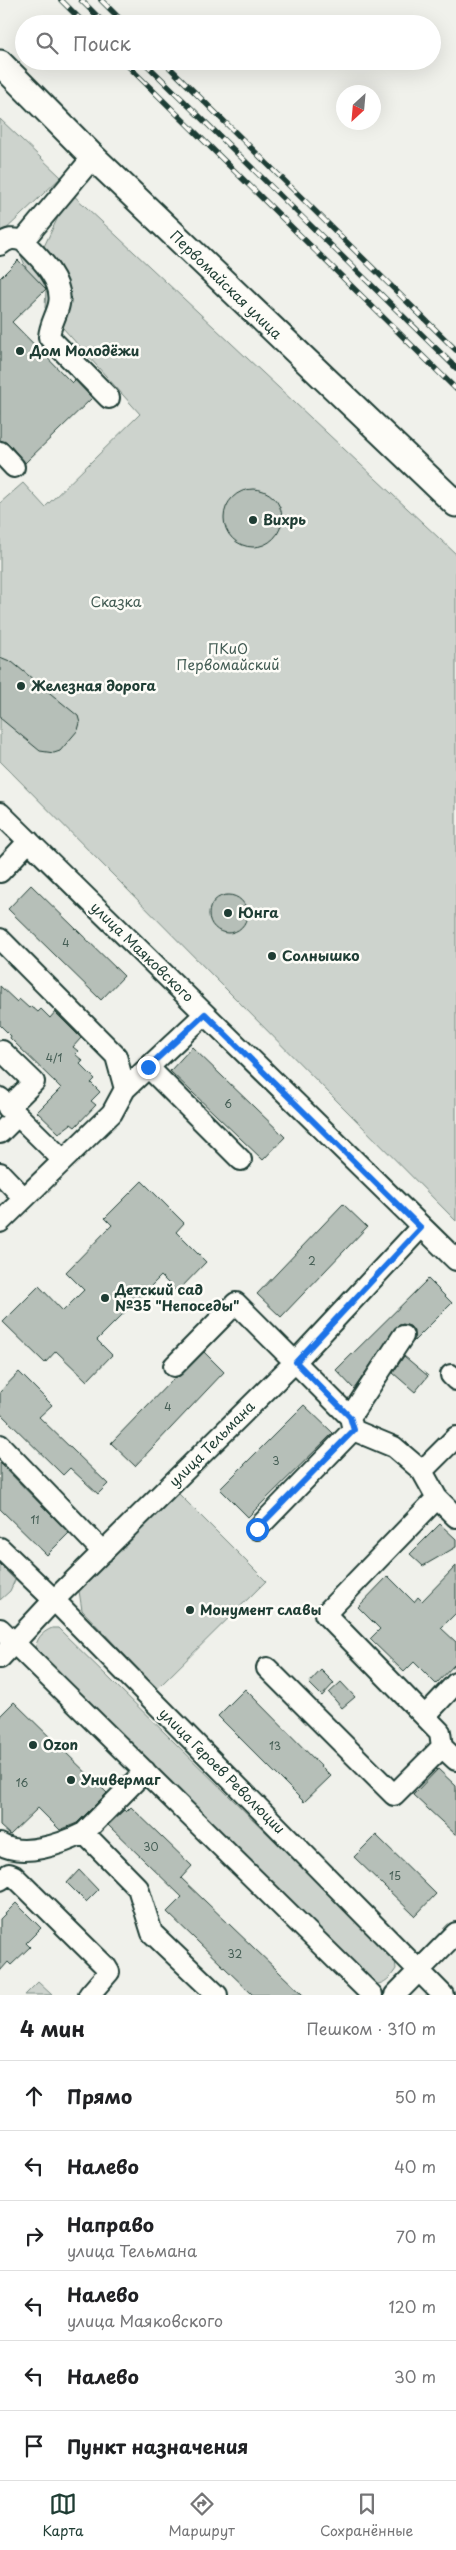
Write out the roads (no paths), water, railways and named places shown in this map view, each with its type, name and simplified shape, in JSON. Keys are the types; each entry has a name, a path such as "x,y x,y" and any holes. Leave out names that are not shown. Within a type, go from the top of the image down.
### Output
{"main road":[{"name":"Первомайская улица","path":"0,63 93,157 456,504"}],"street":[{"path":"23,241 93,157"},
{"path":"0,245 7,239 14,238 23,241 42,260 56,283 60,302 50,328 49,337 109,398"},
{"path":"0,452 14,467"},
{"name":"улица Маяковского","path":"0,813 421,1228 456,1260"},
{"path":"0,872 29,841"},
{"path":"0,939 116,1056 125,1089"},
{"path":"0,1222 24,1198 39,1178 63,1160 112,1113 125,1089 205,1014"},
{"path":"0,1053 2,1051 34,1082 8,1107 0,1134"},
{"path":"148,1067 241,1160"},
{"path":"8,1107 63,1160"},
{"path":"0,1173 24,1198"},
{"name":"улица Тельмана","path":"0,1658 7,1636 54,1600 296,1362 421,1228"},
{"path":"174,1366 236,1303 296,1362 352,1424 394,1447 422,1471 437,1498 456,1516"},
{"path":"257,1529 352,1424 403,1336"},
{"path":"422,1471 456,1437"},
{"path":"0,1445 103,1552"},
{"path":"267,1668 394,1795 449,1754 440,1732 324,1614 437,1498"},
{"name":"улица Героев Революции","path":"0,1548 54,1600 443,1995"},
{"path":"7,1636 372,1995"},
{"path":"425,1716 456,1683"},
{"path":"0,1844 26,1850 57,1844 84,1833 144,1771"},
{"path":"84,1833 138,1888 152,1933 216,1995"},
{"path":"0,1880 9,1874 14,1876 106,1967 109,1972 106,1978 89,1995"},
{"path":"395,1995 456,1933"}],"railway":[{"path":"61,0 76,15"},
{"path":"81,0 96,15"},
{"path":"101,0 116,15"},
{"path":"132,70 456,389"},
{"path":"152,70 456,368"},
{"path":"172,70 456,350"}],"place":[{"name":"Дом Молодёжи","path":"20,351"},
{"name":"Вихрь","path":"253,520"},
{"name":"Железная дорога","path":"21,686"},
{"name":"Юнга","path":"228,913"},
{"name":"Солнышко","path":"272,956"},
{"name":"Детский сад №35 \"Непоседы\"","path":"105,1298"},
{"name":"Монумент славы","path":"190,1610"},
{"name":"Ozon","path":"33,1745"},
{"name":"Универмаг","path":"71,1780"}],"park label":[{"name":"Сказка","path":"116,602"},
{"name":"ПКиО Первомайский","path":"228,658"}]}
